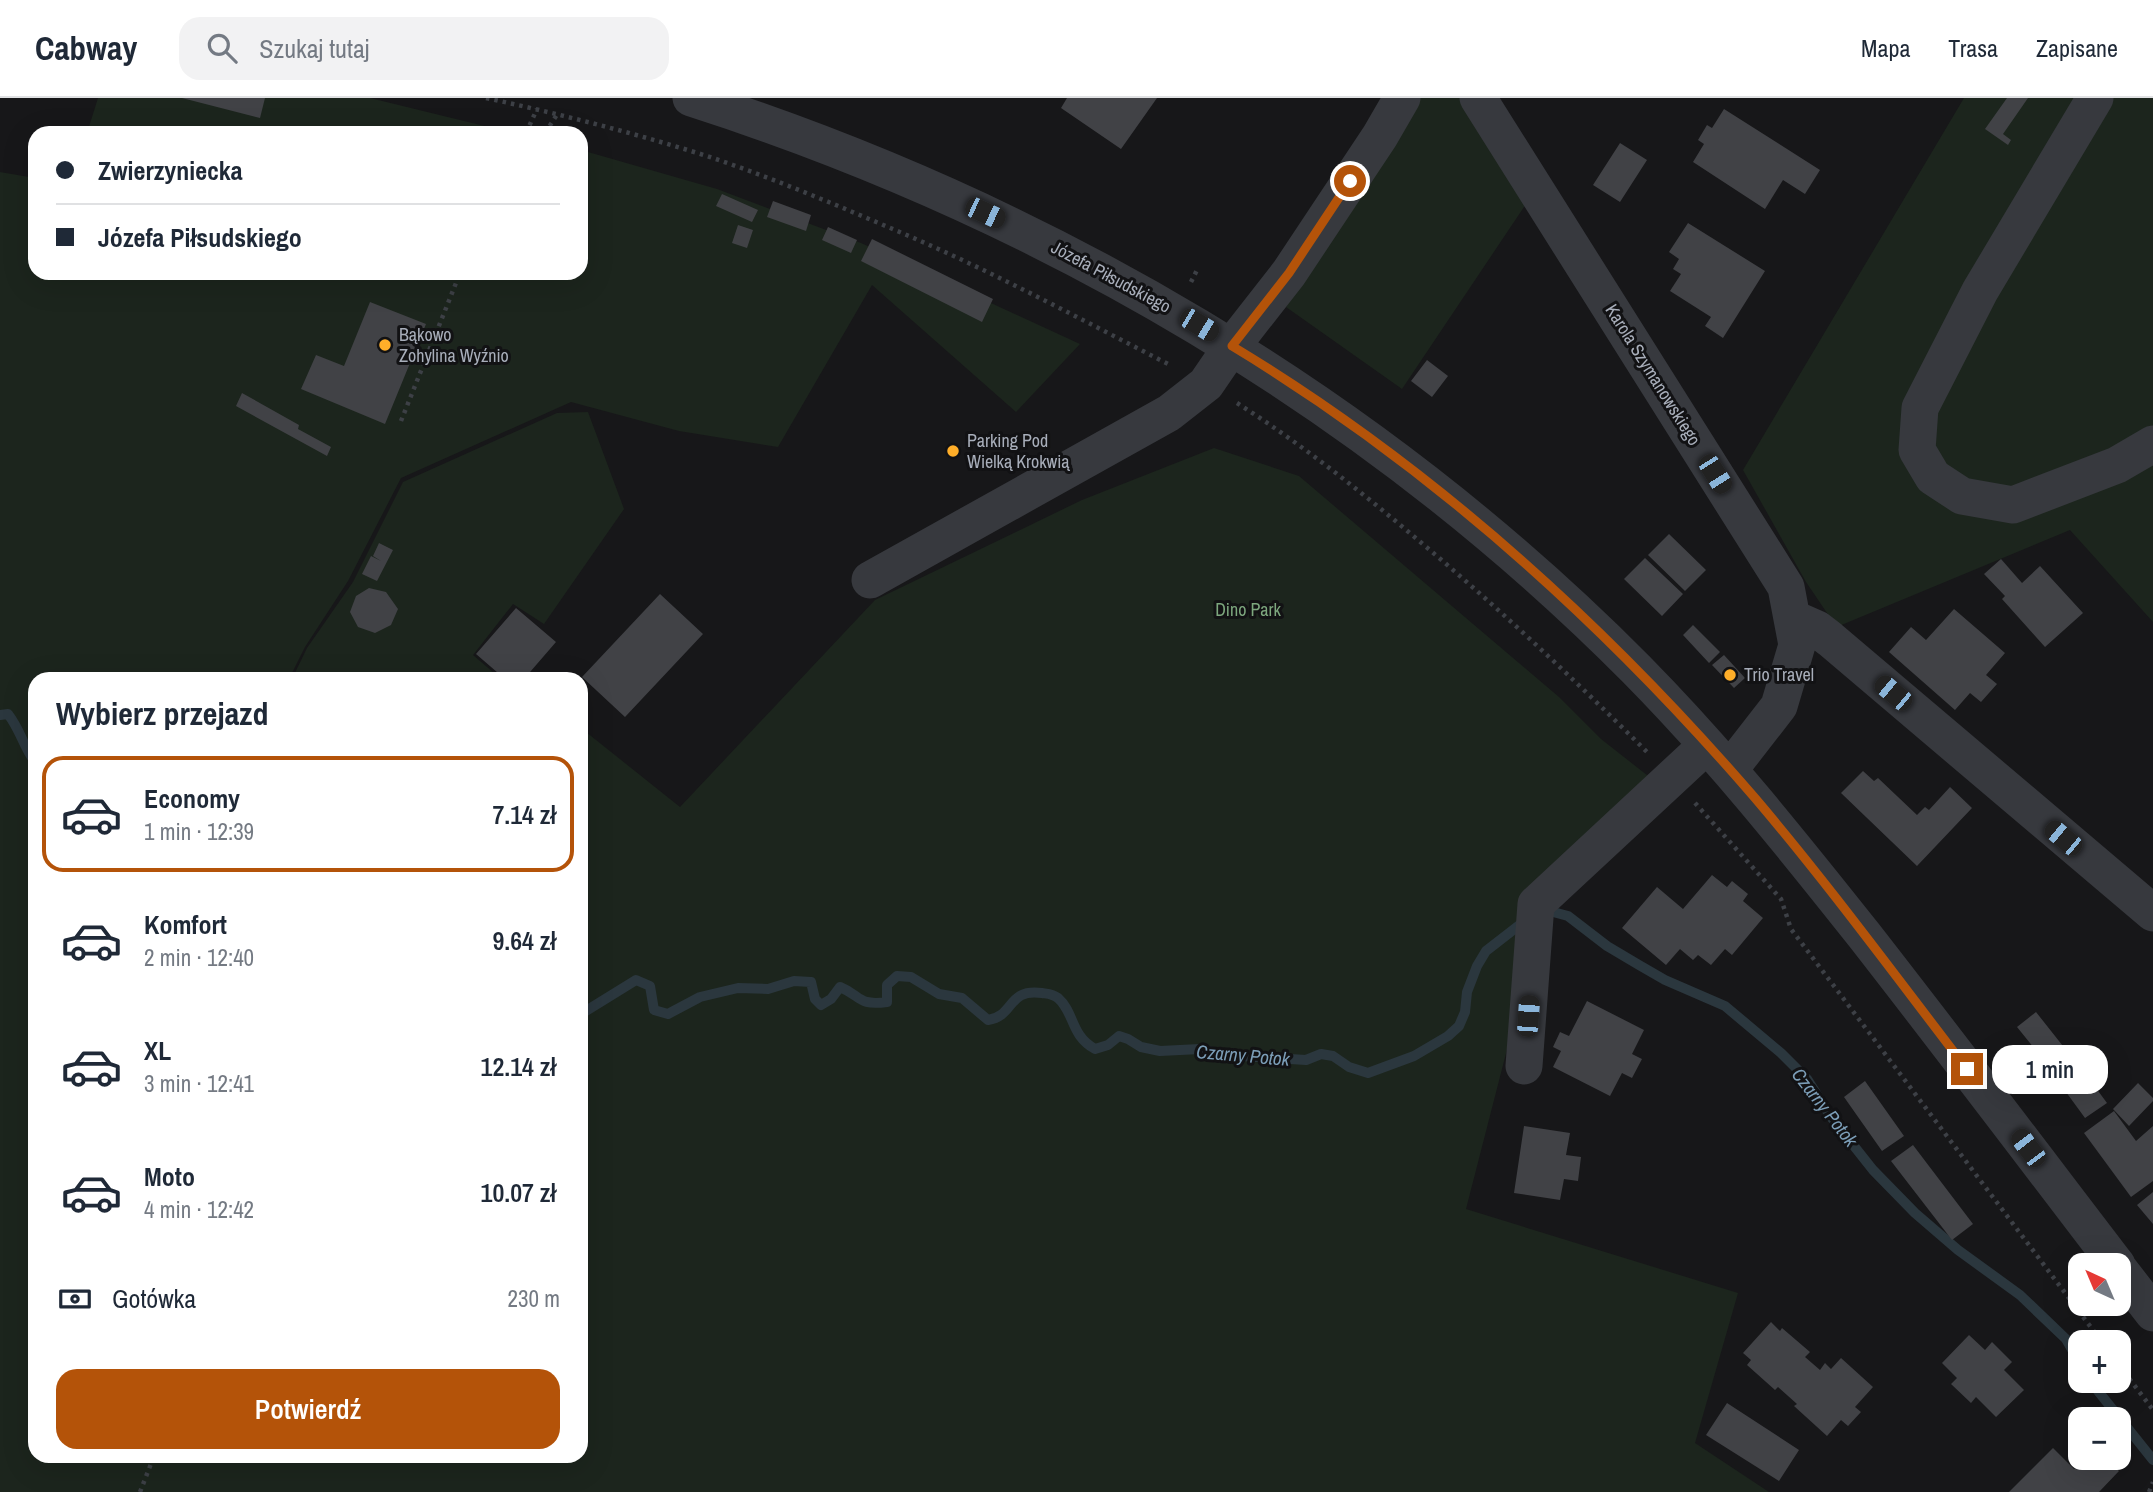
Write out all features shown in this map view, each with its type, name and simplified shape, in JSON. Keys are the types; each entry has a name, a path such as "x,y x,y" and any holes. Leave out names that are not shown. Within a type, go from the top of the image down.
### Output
{"street":[{"name":"Józefa Piłsudskiego","path":"691,98 820,142 935,189 1080,259 1232,346 1365,436 1494,537 1610,644 1718,757 1782,832 1894,974 2107,1253"},
{"path":"870,580 1169,413 1206,384 1289,273 1380,136 1402,98"},
{"name":"Karola Szymanowskiego","path":"1478,98 1786,587 1797,645 1779,706 1718,757 1671,777 1536,904 1524,1066"},
{"path":"2095,98 1980,291 1920,408 1917,450 1933,477 1962,496 2013,505 2117,466 2153,444"},
{"path":"1792,618 1817,629 1830,639 2153,912"},
{"name":"Józefa Piłsudskiego","path":"2132,1285 2153,1313"}],"path":[{"path":"486,98 558,113 710,157 896,230 1020,288 1206,384 1269,423 1322,461 1476,590 1590,695 1671,777 1781,899 1791,929 2093,1330"},
{"path":"529,126 537,109"},
{"path":"550,126 558,113"},
{"path":"401,421 457,280"},
{"path":"2131,1381 2153,1410"},
{"path":"140,1492 151,1463"},
{"path":"2149,1492 2153,1482"}],"green space":[{"path":"98,98 370,98 484,126 89,126"},
{"path":"1401,98 1462,98 1526,204 1402,389 1286,307"},
{"path":"1964,98 2153,98 2153,622 2070,530 1839,626 1806,582 1743,470"},
{"name":"Dino Park","path":"588,152 717,189 861,243 1080,344 1016,412 872,285 778,447 679,431 571,402 401,478 348,581 305,647 292,672 28,672 28,1463 588,1463 588,734 680,807 875,600 1082,500 1214,448 1299,476 1559,697 1601,739 1666,790 1539,925 1466,1209 1738,1293 1695,1443 1769,1492 0,1492 0,172 28,177 28,280 588,280"},
{"path":"588,412 624,509 544,624 513,604 473,655 493,672 295,672 307,648 353,582 403,482 557,413"}],"building":[{"path":"182,98 265,98 260,118"},
{"path":"1067,98 1157,98 1121,149 1061,108"},
{"path":"2007,98 2028,98 2003,134 2011,140 2008,145 1985,129"},
{"path":"1724,109 1820,170 1805,194 1783,180 1765,209 1693,162 1704,144 1698,140 1707,125 1712,128"},
{"path":"1620,143 1647,160 1620,202 1593,185"},
{"path":"722,194 758,210 752,222 716,206"},
{"path":"773,201 811,215 806,231 767,217"},
{"path":"1688,223 1765,271 1723,338 1705,326 1711,317 1670,291 1681,274 1673,269 1679,259 1669,252"},
{"path":"738,225 753,230 747,248 732,243"},
{"path":"828,227 857,240 851,253 822,240"},
{"path":"872,239 993,299 982,322 861,261"},
{"path":"370,302 426,324 385,424 301,389 316,355 344,366"},
{"path":"1427,360 1448,376 1432,397 1411,381"},
{"path":"242,393 299,425 298,429 331,447 327,456 236,406"},
{"path":"1669,534 1706,570 1685,591 1648,555"},
{"path":"379,543 393,550 377,581 362,574 371,556 381,561 373,556"},
{"path":"1645,558 1683,594 1662,616 1624,579"},
{"path":"2001,559 2022,583 2040,566 2083,613 2045,647 2002,599 2005,596 1984,574"},
{"path":"369,588 386,592 398,609 391,625 375,633 358,627 350,612 356,596"},
{"path":"660,594 703,634 625,717 588,683 587,672"},
{"path":"516,608 556,642 530,672 497,672 476,654"},
{"path":"1954,609 2005,653 1986,675 1997,684 1981,702 1970,693 1955,710 1889,652 1911,627 1926,640"},
{"path":"1693,625 1720,652 1709,663 1683,635"},
{"path":"1724,655 1745,678 1734,688 1712,665"},
{"path":"1863,771 1874,781 1878,778 1917,815 1925,807 1929,810 1950,787 1972,808 1917,866 1841,793"},
{"path":"1712,875 1727,887 1732,881 1748,894 1743,901 1763,918 1732,955 1725,949 1711,965 1698,955 1693,960 1680,949 1666,965 1622,928 1657,887 1683,909"},
{"path":"1587,1001 1644,1030 1632,1054 1642,1059 1632,1078 1622,1073 1610,1096 1553,1067 1561,1051 1553,1047 1560,1032 1569,1036"},
{"path":"2036,1012 2074,1060 2056,1075 2017,1027"},
{"path":"2076,1061 2107,1103 2085,1118 2055,1077"},
{"path":"1865,1081 1904,1136 1882,1151 1844,1097"},
{"path":"2138,1083 2153,1101 2129,1126 2113,1109"},
{"path":"2114,1111 2136,1141 2153,1126 2153,1181 2131,1197 2084,1133"},
{"path":"1524,1126 1570,1133 1566,1155 1581,1157 1578,1181 1564,1179 1560,1200 1514,1193"},
{"path":"1913,1145 1973,1224 1952,1240 1891,1161"},
{"path":"2153,1192 2153,1224 2137,1205"},
{"path":"1771,1322 1810,1352 1805,1357 1820,1370 1825,1363 1831,1369 1841,1358 1873,1387 1855,1407 1861,1412 1848,1426 1841,1420 1827,1436 1794,1406 1797,1404 1778,1387 1775,1390 1747,1365 1751,1360 1743,1353"},
{"path":"1969,1335 1985,1350 1992,1342 2012,1362 2004,1370 2024,1390 1996,1417 1976,1397 1971,1403 1951,1384 1957,1378 1942,1363"},
{"path":"1727,1403 1799,1450 1779,1481 1706,1435"},
{"path":"2053,1448 2068,1463 2068,1470 2119,1471 2099,1492 2009,1492"}],"waterway":[{"name":"Czarny Potok","path":"0,715 8,714 28,750"},
{"name":"Czarny Potok","path":"1542,909 1568,916 1607,946 1665,980 1725,1006 1781,1053 1807,1079 1831,1117 1873,1170 1915,1213 1958,1250 2020,1295 2068,1342"},
{"name":"Czarny Potok","path":"588,1010 636,980 650,986 654,1010 668,1014 700,997 738,988 768,989 794,981 811,982 815,999 821,1005 831,999 840,987 870,1003 887,1002 887,985 897,976 911,977 939,994 962,998 988,1020 1003,1013 1023,995 1053,995 1063,1004 1081,1037 1095,1049 1108,1045 1119,1036 1141,1047 1160,1051 1200,1049 1226,1055 1306,1060 1321,1054 1333,1056 1349,1067 1368,1073 1414,1056 1448,1036 1459,1026 1465,1012 1467,992 1486,951 1526,920"},
{"name":"Czarny Potok","path":"2100,1393 2153,1460"}],"place":[{"name":"Bąkowo Zohylina Wyźnio","path":"385,345"},
{"name":"Parking Pod Wielką Krokwią","path":"953,451"},
{"name":"Trio Travel","path":"1730,675"}],"route":[{"path":"1350,181 1289,273 1232,346 1333,413 1440,494 1519,559 1637,670 1757,801 1967,1069"}]}
